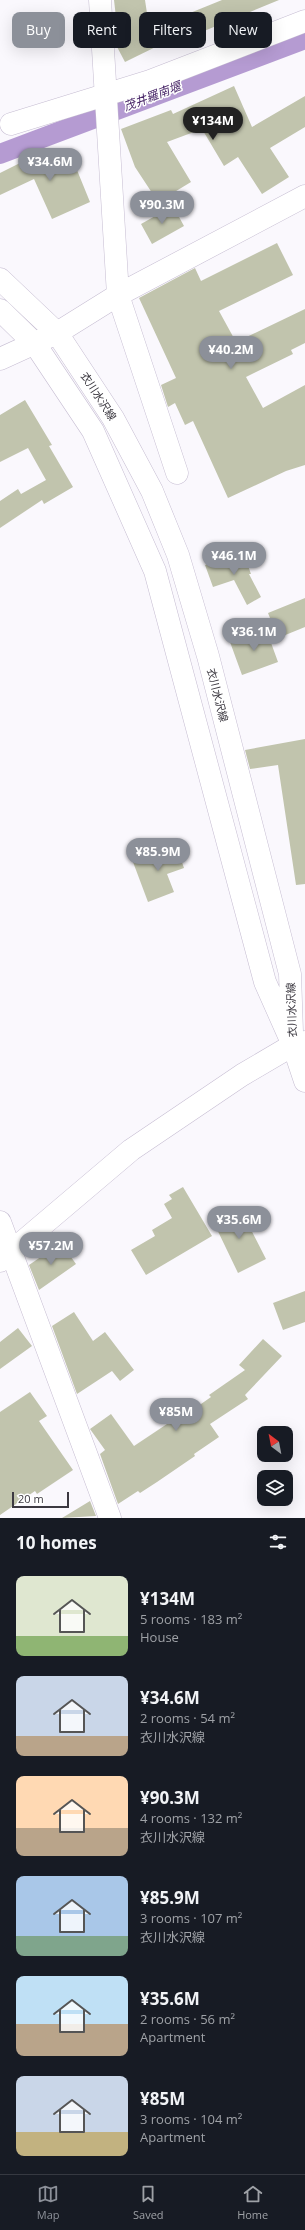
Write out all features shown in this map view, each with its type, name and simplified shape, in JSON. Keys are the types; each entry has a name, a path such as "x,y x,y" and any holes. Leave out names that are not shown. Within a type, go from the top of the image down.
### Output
{"street":[{"path":"100,0 106,97 106,126 118,295 177,472"},
{"path":"11,124 106,97 305,21"},
{"path":"0,359 57,333 118,295 305,196"},
{"name":"衣川水沢線","path":"0,279 57,333 114,418 152,491 178,555 208,656 290,974 305,1081"},
{"name":"衣川水沢線","path":"0,310 34,344 93,431 154,571 265,982 299,1043"},
{"path":"6,1257 131,1150 242,1075 299,1043"},
{"path":"0,1222 6,1257 110,1518"}],"building":[{"path":"114,0 145,0 147,12 139,12 139,48 154,48 125,62 118,48 131,48 131,12 115,12"},
{"path":"222,0 279,0 250,12 214,12 214,27 206,30 206,12 192,12"},
{"path":"234,86 252,127 305,96 305,127 270,148 289,177 262,194 238,157 224,166 202,129 167,142 191,182 158,202 135,167 121,129 171,110 173,114"},
{"path":"68,148 90,202 52,219 34,179 0,195 0,173 22,162 23,165"},
{"path":"173,206 184,226 152,244 141,224"},
{"path":"277,243 293,275 219,311 236,342 305,309 305,343 291,350 293,354 246,377 263,408 305,385 305,465 286,471 228,498 193,421 185,425 175,403 168,407 161,385 176,378 139,298 195,268 201,281"},
{"path":"25,400 52,445 49,446 73,487 44,504 42,500 0,528 0,501 18,489 21,494 46,480 28,448 0,462 0,415"},
{"path":"243,552 251,574 249,574 261,597 247,605 234,580 213,587 205,565"},
{"path":"305,598 305,627 278,638 268,613"},
{"path":"266,629 278,662 242,675 230,642"},
{"path":"305,739 305,884 296,885 278,765 250,769 245,750"},
{"path":"176,845 184,868 167,874 174,892 148,902 133,862"},
{"path":"183,1187 212,1236 146,1275 131,1250 155,1236 152,1230 172,1218 164,1204 172,1199 169,1195"},
{"path":"240,1208 266,1259 238,1273 213,1221"},
{"path":"61,1243 76,1264 39,1290 29,1265"},
{"path":"305,1291 305,1322 283,1330 273,1303"},
{"path":"74,1312 93,1341 105,1332 134,1370 120,1381 112,1371 77,1394 52,1326"},
{"path":"18,1328 32,1346 0,1369 0,1342"},
{"path":"263,1339 282,1356 245,1395 248,1399 210,1424 219,1437 194,1454 195,1456 157,1482 140,1493 138,1491 118,1504 100,1454 105,1450 90,1429 111,1414 134,1446 179,1416 181,1418 211,1397 209,1395 245,1370 239,1365"},
{"path":"30,1392 47,1416 39,1421 73,1470 37,1494 35,1491 0,1515 0,1412"},
{"path":"90,1501 96,1516 62,1518"}],"waterway":[{"name":"茂井羅南堰","path":"0,154 305,39"}]}
